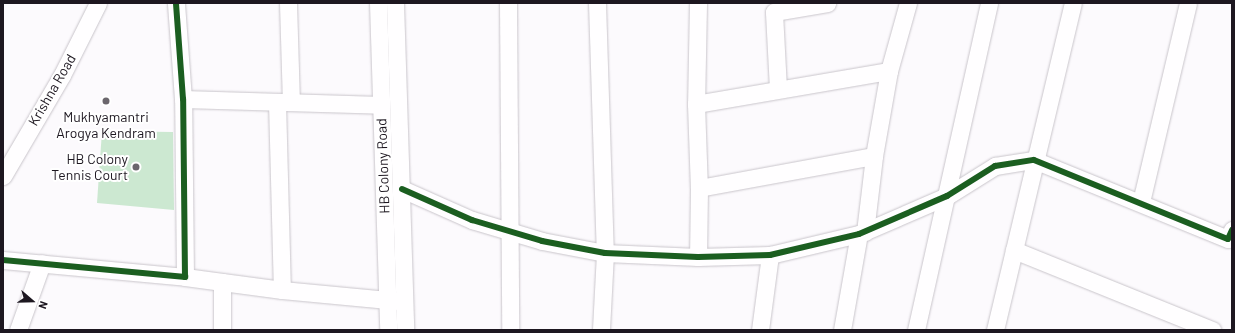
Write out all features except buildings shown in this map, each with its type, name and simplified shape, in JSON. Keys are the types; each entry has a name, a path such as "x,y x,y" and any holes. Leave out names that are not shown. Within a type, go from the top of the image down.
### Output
{"street":[{"name":"Krishna Road","path":"4,171 62,74 98,3"},
{"path":"176,3 183,99 185,277"},
{"path":"282,290 284,102 288,3"},
{"name":"HB Colony Road","path":"378,3 388,330"},
{"path":"395,3 406,330"},
{"path":"508,3 510,330"},
{"path":"597,3 605,252 602,330"},
{"path":"698,3 696,104 699,188 698,257"},
{"path":"778,89 774,7 827,3"},
{"path":"842,330 862,233 889,71 908,3"},
{"path":"916,330 989,3"},
{"path":"995,330 1034,160 1073,3"},
{"path":"1141,202 1188,3"},
{"path":"696,104 889,71"},
{"path":"183,99 381,105"},
{"path":"699,188 874,156"},
{"path":"402,189 472,220 542,241 605,252 698,257 770,255 862,233 947,196 995,166 1034,160 1231,237"},
{"path":"1014,250 1212,330"},
{"path":"760,330 770,255"},
{"path":"3,260 185,277 282,290 387,301 405,301"},
{"path":"18,330 42,263"},
{"path":"222,282 222,330"}],"green space":[{"name":"HB Colony Tennis Court","path":"102,131 173,132 174,210 97,203"}],"cycle path":[{"path":"3,260 185,277 183,99 176,3"},
{"path":"402,189 472,220 542,241 605,253 698,257 770,255 859,234 947,196 995,166 1034,160 1228,239 1232,230"}],"place":[{"name":"Mukhyamantri Arogya Kendram","path":"106,101"},
{"name":"HB Colony Tennis Court","path":"136,167"}]}
